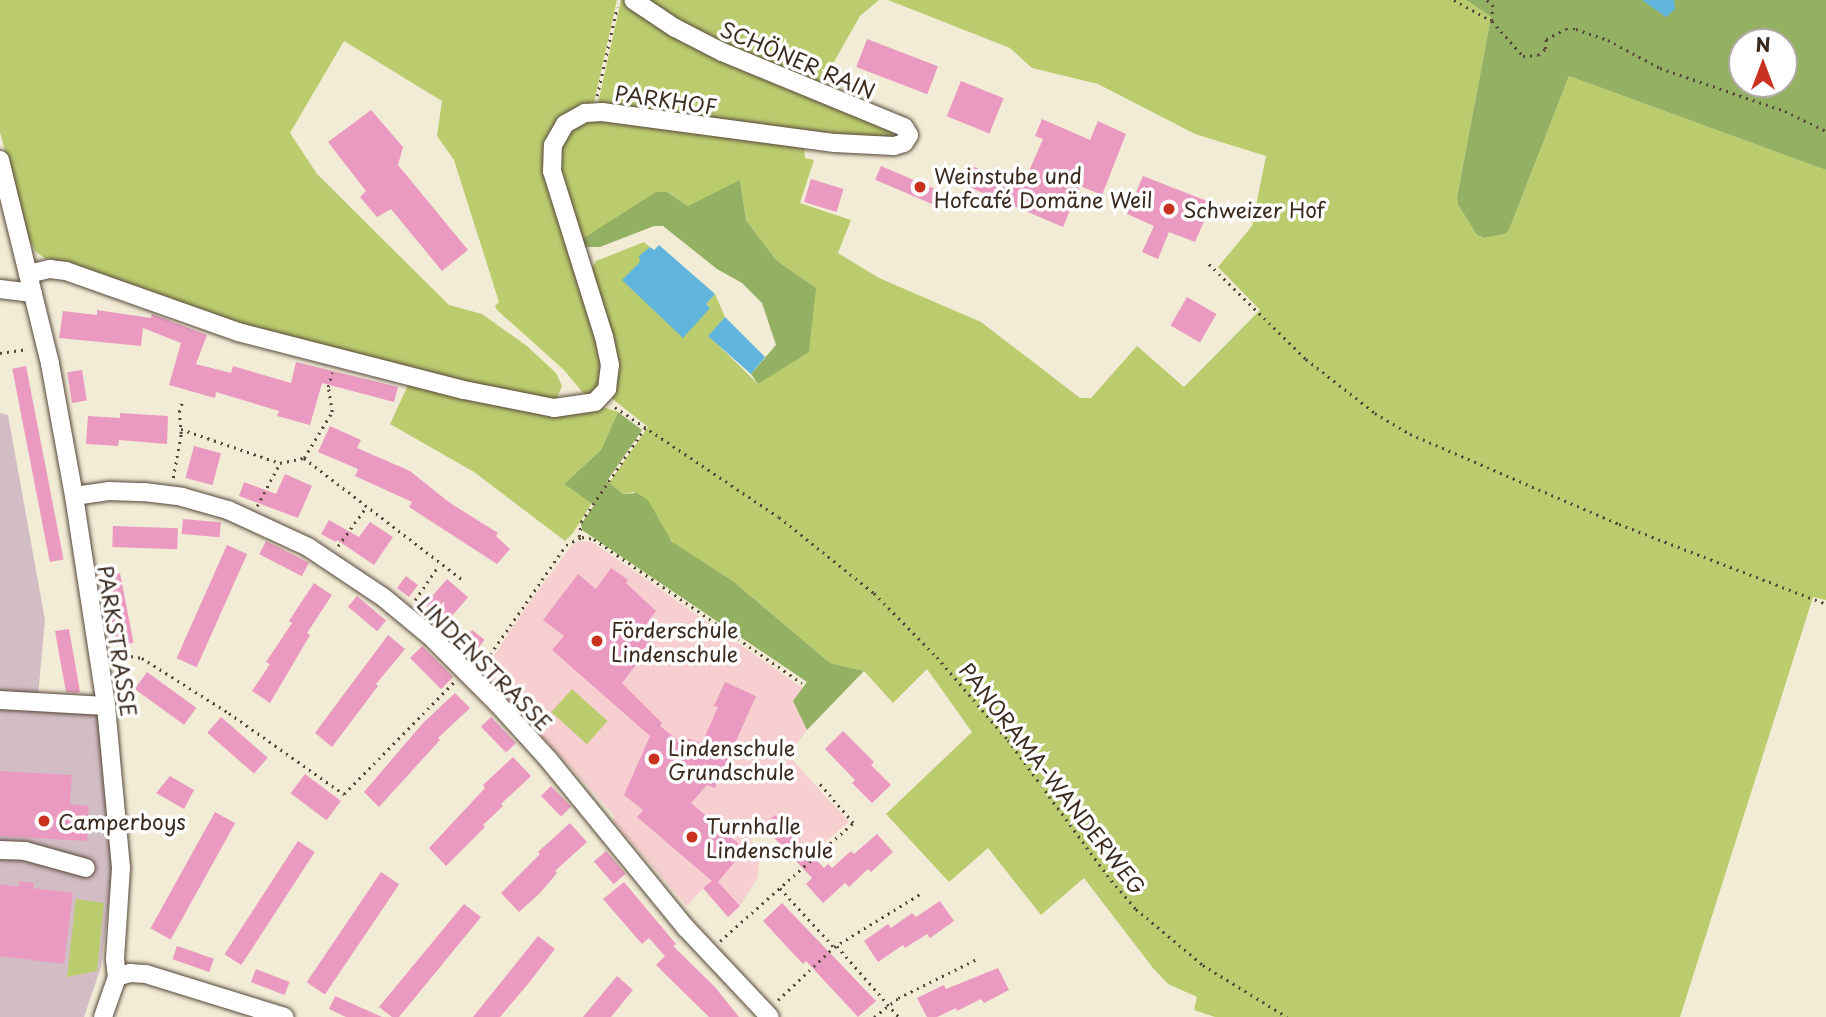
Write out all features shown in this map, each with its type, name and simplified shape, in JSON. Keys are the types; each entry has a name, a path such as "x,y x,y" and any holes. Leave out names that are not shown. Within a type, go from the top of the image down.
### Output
{"street":[{"name":"SCHÖNER RAIN","path":"625,4 722,52 846,106 904,127 909,135"},
{"name":"PARKHOF","path":"600,399 607,389 611,373 606,344 558,194 552,163 553,145 559,130 577,116 594,112 835,143 894,146 904,143 909,135"},
{"name":"PARKSTRASSE","path":"0,160 46,345 74,496 106,706 121,868 115,959 117,977 103,1017"},
{"path":"28,274 50,269 66,271 253,336 451,387 534,405 571,408 600,399"},
{"path":"0,289 33,293"},
{"name":"LINDENSTRASSE","path":"74,496 118,490 169,495 206,503 251,519 329,559 404,614 469,673 548,759 708,952 768,1015"},
{"path":"0,699 106,706"},
{"path":"0,850 25,851 86,868"},
{"path":"117,977 130,973 146,974 285,1017"}],"path":[{"path":"1454,0 1492,22 1519,54 1536,56 1545,48 1546,39 1574,28 1608,40 1660,68 1787,111 1826,131"},
{"path":"1487,0 1493,5 1492,22"},
{"path":"594,112 625,4"},
{"path":"1209,264 1306,359 1375,413 1410,433 1619,524 1826,604"},
{"path":"0,353 46,345"},
{"path":"181,429 280,463 304,458 332,412 328,387"},
{"name":"PANORAMA-WANDERWEG","path":"600,399 779,517 887,605 937,657 1008,740 1093,856 1136,909 1203,965 1287,1017"},
{"path":"169,495 181,429 179,412 183,400"},
{"path":"579,537 581,522 645,428"},
{"path":"304,458 463,580"},
{"path":"251,519 280,463"},
{"path":"329,559 367,506"},
{"path":"100,661 131,656 142,658 229,713 344,794 469,673 486,662 566,545 579,537 594,539 802,683"},
{"path":"404,614 440,564"},
{"path":"708,952 853,823 817,781"},
{"path":"780,888 899,1017"},
{"path":"768,1015 836,946 920,894"},
{"path":"874,1017 889,1004 979,958"}],"shaded area":[{"path":"0,413 8,415 45,620 38,696 87,695 100,698 113,863 101,967 84,1017 0,1017"},
{"path":"579,541 592,542 803,688 793,701 807,730 788,755 849,822 810,854 763,826 751,837 759,860 758,877 740,906 728,917 703,888 687,906 613,821 615,816 483,672 526,607 571,546"}],"green space":[{"path":"0,0 617,0 593,107 549,138 590,302 605,381 590,396 583,393 564,370 497,310 495,306 499,302 454,160 437,136 442,101 344,41 290,133 317,174 449,305 482,314 527,346 556,373 562,386 557,398 549,402 229,324 46,259 35,251 28,237 0,132"},
{"path":"621,0 879,0 860,16 818,90 892,130 892,139 597,108"},
{"path":"888,0 1466,0 1491,17 1457,197 1458,205 1477,235 1484,238 1505,234 1509,230 1569,76 1826,170 1826,600 1813,597 1680,1017 1215,1017 1194,1010 1197,997 1168,984 1084,878 1041,915 988,848 949,882 886,814 972,732 927,669 893,703 864,671 830,663 733,581 675,545 634,492 623,494 609,483 648,427 610,397 591,269 596,261 644,242 650,247 640,256 710,308 706,304 715,294 725,317 709,336 758,384 816,288 776,260 746,220 740,181 688,206 667,192 579,241 560,187 561,139 587,118 804,144 805,158 814,160 800,203 851,220 838,253 879,278 981,322 1080,398 1091,398 1137,346 1184,387 1260,310 1218,267 1252,226 1266,156 1195,134 1098,84 1032,68 1010,48"},
{"path":"1466,0 1826,0 1826,170 1569,76 1509,230 1505,234 1484,238 1477,235 1458,205 1457,197 1491,17"},
{"path":"740,180 746,220 776,260 816,288 809,352 758,384 751,374 776,345 762,303 742,283 717,269 663,226 654,226 600,247 584,247 579,241 656,192 667,192 688,206"},
{"path":"409,383 566,414 600,406 618,412 601,450 564,484 592,503 573,533 565,541 474,472 390,424"},
{"path":"618,412 642,430 607,481 623,494 637,493 648,500 672,542 733,581 830,663 864,671 807,730 793,701 807,682 582,530 581,524 594,505 564,484 601,450"},
{"path":"572,689 608,721 587,744 551,712"},
{"path":"76,899 104,903 97,971 67,977"}],"water":[{"path":"1642,0 1674,0 1675,9 1666,17"},
{"path":"659,245 715,294 706,304 710,308 683,338 622,280 640,262 639,256 650,247 654,250"},
{"path":"725,317 765,357 751,374 708,336"}],"building":[{"path":"867,39 938,66 927,94 856,67"},
{"path":"961,81 1004,98 989,133 947,116"},
{"path":"371,110 403,147 398,165 468,250 442,271 391,209 377,217 360,197 366,191 328,142"},
{"path":"1042,119 1090,140 1098,121 1126,134 1102,195 1080,186 1063,227 964,185 972,166 1022,187 1043,139 1035,136"},
{"path":"881,166 941,191 935,205 875,180"},
{"name":"Schweizer Hof","path":"1143,176 1212,203 1195,242 1169,232 1158,259 1142,252 1154,226 1127,214"},
{"path":"811,179 844,189 836,212 804,202"},
{"path":"1187,297 1216,314 1200,343 1170,326"},
{"path":"97,310 151,318 152,314 207,335 196,364 231,373 233,366 291,383 296,362 398,387 394,402 322,383 310,425 277,416 279,411 216,392 215,398 169,385 181,343 143,328 141,346 59,338 63,311 97,315"},
{"path":"26,366 64,559 50,562 12,369"},
{"path":"82,370 87,401 72,403 67,372"},
{"path":"120,413 168,416 167,444 119,440 118,446 86,444 88,416 120,418"},
{"path":"330,426 361,440 357,448 410,471 450,503 498,533 496,536 510,549 497,564 409,507 412,502 355,476 358,469 318,452"},
{"path":"194,446 221,453 213,485 185,478"},
{"path":"285,474 312,486 298,518 239,496 244,482 276,494"},
{"path":"183,519 221,522 220,537 182,534"},
{"path":"329,520 359,537 370,522 393,537 374,565 337,540 336,542 321,534"},
{"path":"113,526 178,528 177,549 112,547"},
{"path":"266,541 309,563 302,576 259,554"},
{"path":"227,545 247,554 197,667 177,658"},
{"path":"611,568 628,580 626,583 656,611 645,626 658,636 622,683 662,723 660,726 684,745 686,738 702,743 718,707 714,706 725,682 756,696 715,788 707,785 691,803 741,846 733,854 738,858 718,882 740,906 728,917 703,888 712,881 637,817 643,810 624,795 650,736 552,650 564,636 543,620 578,574 596,589"},
{"path":"120,573 134,643 117,646 103,576"},
{"path":"406,576 418,585 409,597 397,588"},
{"path":"447,579 468,597 446,623 425,605"},
{"path":"314,583 332,595 307,633 310,635 270,703 252,691 270,664 266,662 292,623 289,621"},
{"path":"357,596 386,620 377,631 348,607"},
{"path":"69,629 80,692 76,693 66,692 55,631"},
{"path":"472,630 485,640 474,653 462,643"},
{"path":"388,635 405,649 376,684 378,686 332,747 315,733"},
{"path":"422,646 453,677 441,689 410,658"},
{"path":"147,672 196,708 184,725 135,689"},
{"path":"455,693 470,708 438,738 440,740 379,807 364,792 423,723"},
{"path":"221,717 268,758 254,774 207,733"},
{"path":"491,717 516,743 506,753 481,727"},
{"path":"843,731 874,762 871,765 891,785 872,803 852,783 855,780 825,749"},
{"path":"513,757 531,776 501,804 503,806 483,825 485,827 446,866 429,848 485,788 483,785"},
{"name":"Camperboys","path":"0,771 72,775 70,804 89,806 87,841 0,836"},
{"path":"305,774 341,801 326,820 291,793"},
{"path":"170,776 194,790 184,809 156,793"},
{"path":"551,786 571,807 561,817 541,796"},
{"path":"215,812 235,823 171,939 151,928"},
{"path":"775,815 824,868 828,864 832,868 851,851 854,854 877,834 893,852 871,872 868,869 849,887 845,883 823,903 806,884 812,878 763,826"},
{"path":"570,823 587,842 555,871 557,873 540,893 519,912 501,893 540,854 538,852"},
{"path":"298,841 315,852 241,965 224,954"},
{"path":"606,851 626,874 614,884 594,861"},
{"path":"381,872 399,884 325,995 307,982"},
{"path":"19,881 34,883 33,888 73,893 64,964 0,956 0,884 19,887"},
{"path":"624,882 676,944 673,946 715,987 739,1017 709,1017 656,965 665,956 649,938 642,944 603,899"},
{"path":"940,901 954,921 930,938 927,934 905,948 903,945 878,962 864,941 888,924 891,928 912,913 916,917"},
{"path":"782,903 876,1001 858,1017 806,961 803,964 763,921"},
{"path":"464,904 481,917 399,1017 392,1017 379,1007"},
{"path":"538,936 555,949 528,984 500,1017 473,1017"},
{"path":"177,946 214,959 209,972 172,959"},
{"path":"998,968 1009,990 984,1003 981,999 957,1011 956,1008 937,1017 927,1017 917,998 944,985 946,989"},
{"path":"256,969 290,982 285,995 251,982"},
{"path":"617,976 633,990 611,1017 583,1017"},
{"path":"335,996 382,1017 346,1017 329,1009"}],"place":[{"name":"Weinstube und Hofcafé Domäne Weil","path":"920,187"},
{"name":"Schweizer Hof","path":"1169,209"},
{"name":"Förderschule Lindenschule","path":"597,641"},
{"name":"Lindenschule Grundschule","path":"654,759"},
{"name":"Camperboys","path":"44,821"},
{"name":"Turnhalle Lindenschule","path":"692,837"}]}
